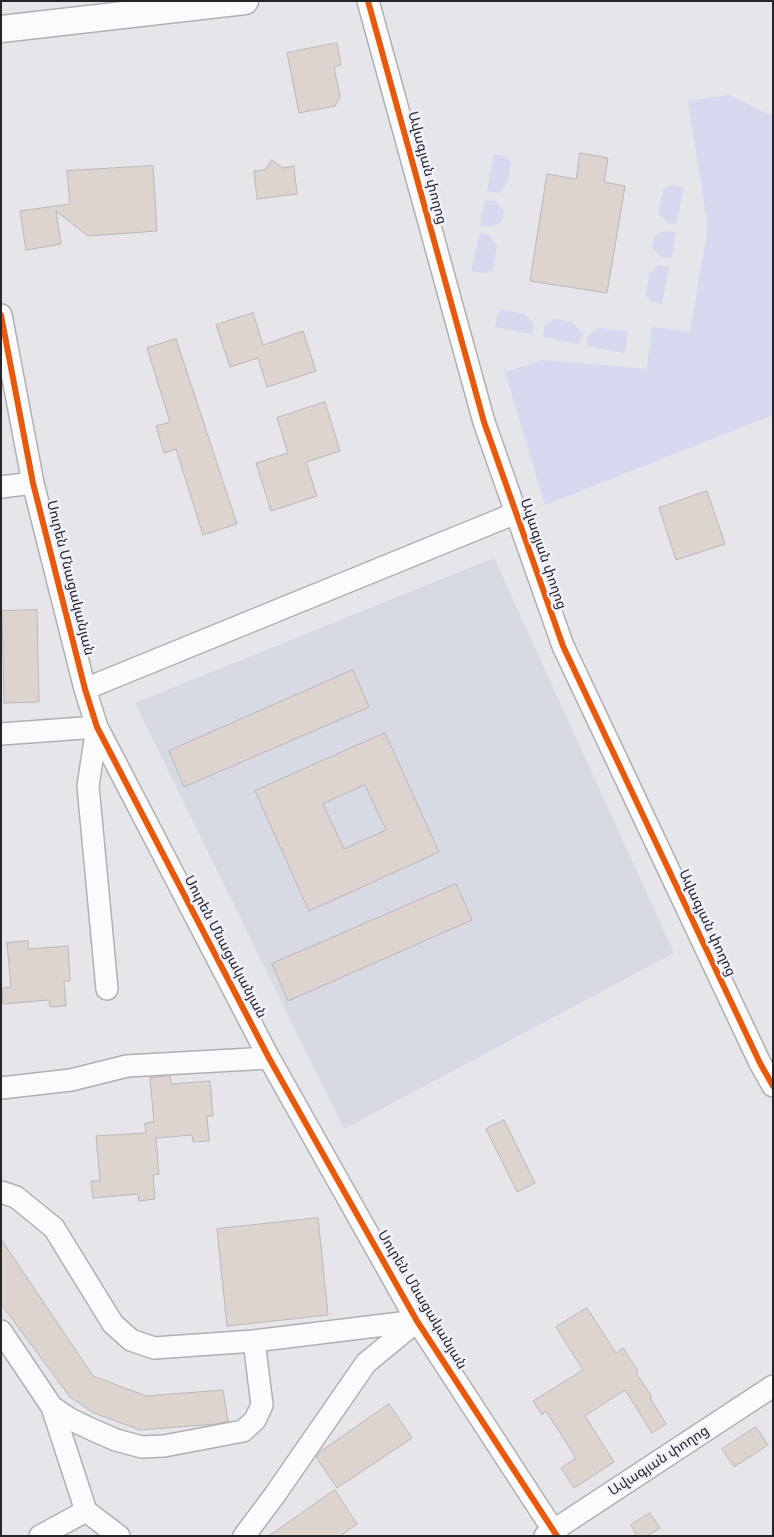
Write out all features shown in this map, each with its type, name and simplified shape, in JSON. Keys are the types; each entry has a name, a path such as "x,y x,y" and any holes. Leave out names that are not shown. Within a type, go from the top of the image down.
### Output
{"main road":[{"path":"1,29 245,1"}],"street":[{"name":"Ավագյան փողոց","path":"368,1 484,422 563,646 760,1063 773,1086"},
{"name":"Սուրեն Մնացականյան","path":"1,315 33,483 85,689 97,727 269,1058 417,1321 552,1534"},
{"path":"1,487 33,483"},
{"path":"85,689 516,513"},
{"path":"1,734 97,727 88,786 107,989"},
{"path":"1,1088 71,1080 127,1066 269,1058"},
{"path":"1,1192 16,1197 54,1228 113,1324 131,1340 154,1348 254,1341 417,1321"},
{"path":"244,1536 366,1363 417,1321"},
{"path":"1,1331 52,1407 86,1511 118,1536"},
{"path":"52,1407 70,1419 116,1440 142,1446 164,1446 243,1432 255,1420 262,1406 254,1341"},
{"name":"Ավագյան փողոց","path":"552,1534 773,1386"},
{"path":"40,1536 86,1511"}],"shaded area":[{"path":"729,95 773,116 773,415 545,505 505,372 543,360 647,369 652,327 690,332 708,228 688,101"},
{"path":"494,154 507,157 511,163 507,184 498,193 487,191"},
{"path":"670,185 684,187 676,224 667,223 658,213 663,189"},
{"path":"485,200 495,201 504,210 502,221 492,227 480,225"},
{"path":"664,231 676,232 672,258 661,257 652,248 654,237"},
{"path":"480,233 489,235 497,245 493,269 486,273 471,271"},
{"path":"658,265 669,267 662,304 650,301 646,295 649,274"},
{"path":"499,309 525,314 534,323 532,334 495,327"},
{"path":"554,319 571,322 583,333 579,344 543,337 544,327"},
{"path":"598,328 628,331 625,353 587,346 588,336"},
{"path":"494,558 674,953 344,1129 135,703"}],"building":[{"path":"337,43 341,65 334,67 340,97 335,106 299,113 287,53"},
{"path":"580,153 608,158 604,182 625,186 607,293 530,281 547,174 576,179"},
{"path":"272,160 283,168 294,166 297,194 257,199 254,171 265,170"},
{"path":"153,166 157,231 88,236 56,211 61,244 26,250 20,211 70,204 67,171"},
{"path":"253,313 263,345 303,331 316,371 267,387 258,358 230,367 216,325"},
{"path":"176,339 237,524 203,535 176,449 164,453 156,426 170,422 147,348"},
{"path":"325,402 340,451 306,462 317,496 271,511 256,463 288,453 277,418"},
{"path":"707,491 725,544 676,560 659,508"},
{"path":"37,610 39,702 4,703 2,611"},
{"path":"353,670 369,707 184,787 169,751"},
{"path":"385,733 439,852 309,911 255,791","holes":["365,785 386,830 344,849 323,804"]},
{"path":"456,884 472,920 288,1001 272,964"},
{"path":"28,941 28,949 68,946 70,981 64,981 66,1006 50,1007 49,1000 3,1004 2,988 11,987 7,943"},
{"path":"170,1076 171,1084 210,1081 213,1116 207,1116 209,1141 193,1142 192,1135 156,1138 159,1174 153,1175 155,1199 139,1201 138,1194 93,1198 91,1181 100,1181 96,1136 146,1133 145,1123 154,1122 150,1078"},
{"path":"504,1120 535,1183 517,1192 486,1129"},
{"path":"318,1218 328,1315 227,1326 217,1229"},
{"path":"1,1239 93,1376 146,1396 223,1390 228,1421 215,1424 140,1430 94,1413 70,1397 1,1304"},
{"path":"587,1308 616,1353 623,1348 638,1371 636,1373 652,1397 650,1398 666,1424 652,1433 625,1390 585,1416 614,1462 574,1488 561,1468 576,1458 546,1411 542,1415 533,1401 583,1370 556,1327"},
{"path":"389,1404 412,1438 337,1488 316,1457 320,1452"},
{"path":"756,1427 768,1445 734,1467 722,1449"},
{"path":"335,1490 357,1524 340,1536 269,1536"},
{"path":"650,1513 660,1528 647,1536 637,1536 631,1525"}],"cycle path":[{"path":"368,1 484,422 563,646 760,1063 773,1086"},
{"path":"1,315 33,483 85,689 97,727 269,1058 417,1321 557,1536"}]}
